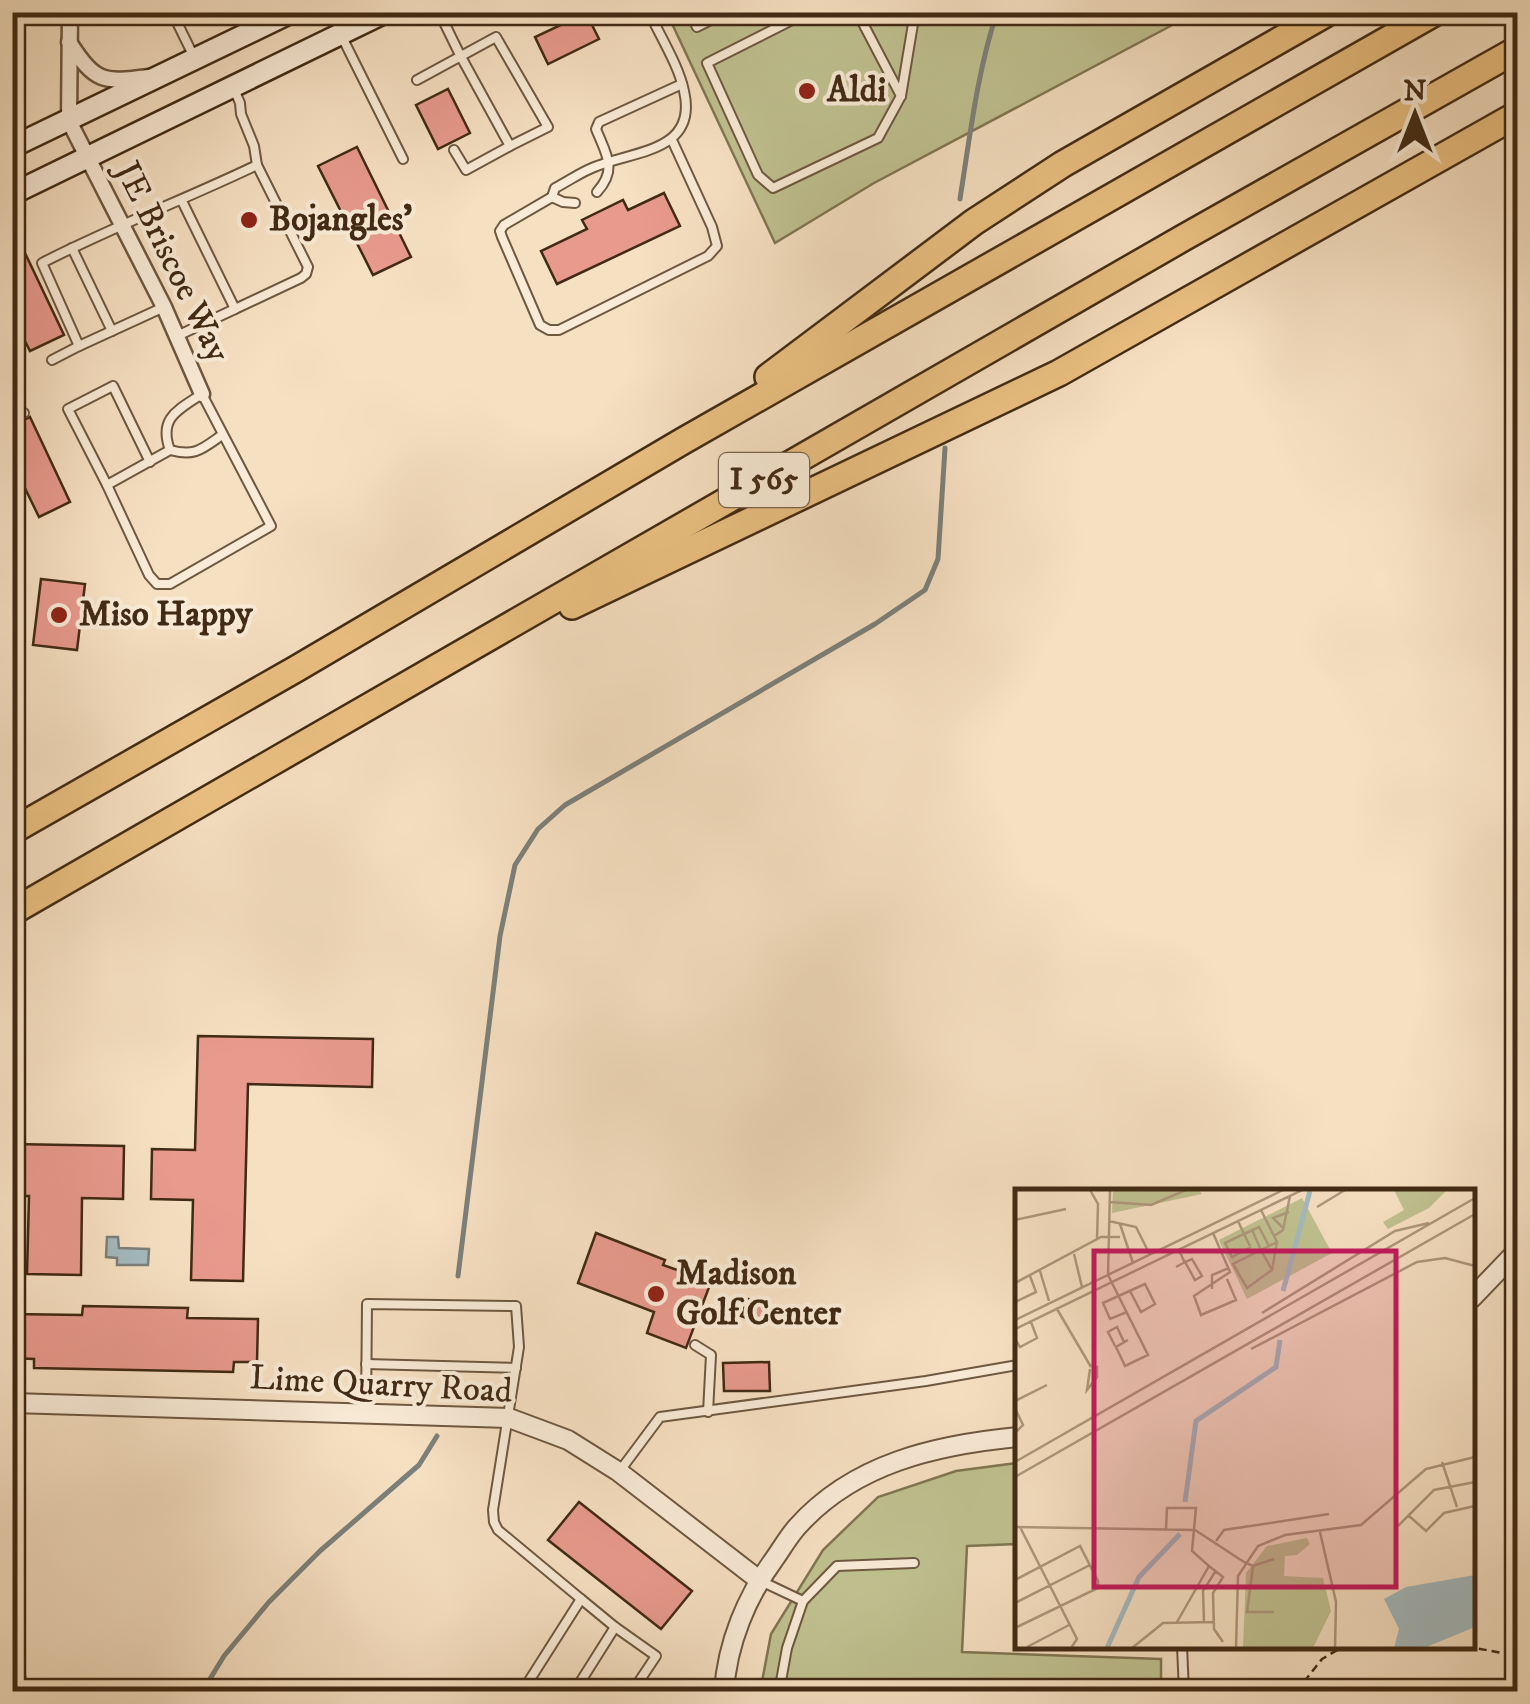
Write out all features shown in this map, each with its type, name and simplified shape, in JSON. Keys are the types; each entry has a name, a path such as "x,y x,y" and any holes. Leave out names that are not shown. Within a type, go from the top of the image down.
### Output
{"highway":[{"path":"683,441 974,222 1064,164 1329,12"},
{"name":"I 565","path":"12,832 296,670 683,441 1436,12"},
{"name":"I 565","path":"12,912 1518,49"},
{"path":"467,651 612,589 1060,373 1518,114"}],"main road":[{"path":"12,194 386,12"},
{"path":"12,147 283,14"}],"street":[{"path":"69,121 70,12"},
{"path":"69,42 93,73 106,80 164,74"},
{"name":"JE Briscoe Way","path":"69,121 164,307 202,394"},
{"path":"1475,1295 1518,1250"},
{"name":"Lime Quarry Road","path":"12,1403 509,1418 568,1440 619,1472 759,1580"},
{"path":"724,1692 730,1651 759,1580 797,1527 829,1498 862,1476 916,1453 1015,1436"},
{"path":"12,1668 17,1692"}],"lane":[{"path":"172,12 195,60"},
{"path":"439,12 510,146"},
{"path":"649,12 682,84 686,106 684,120 672,140 598,165 555,188 552,197 500,231 540,325 558,330 708,256 717,246 672,140"},
{"path":"690,12 697,27 727,12"},
{"path":"808,12 706,64 758,175 773,188 878,138 900,96 915,12"},
{"path":"858,12 900,96"},
{"path":"341,34 403,158"},
{"path":"417,80 496,38 548,127 466,170 454,150"},
{"path":"597,192 606,182 610,162 596,130 600,122 682,84"},
{"path":"177,336 301,278 308,267 258,165 233,87"},
{"path":"79,346 42,263 258,165"},
{"path":"552,197 574,202"},
{"path":"182,201 235,309"},
{"path":"72,248 112,331"},
{"path":"52,360 164,307"},
{"path":"150,462 113,386 68,410 158,584 170,584 271,526 202,394 174,413 166,425 165,438 170,450"},
{"path":"12,418 24,413"},
{"path":"107,485 170,450 198,452 222,436"},
{"path":"12,587 16,598 12,633"},
{"path":"366,1414 367,1304 516,1306 519,1348 494,1522 498,1530 581,1599 656,1656 632,1692"},
{"path":"695,1345 710,1355 708,1412"},
{"path":"366,1364 516,1368"},
{"path":"619,1472 660,1417 926,1381 1015,1365"},
{"path":"778,1692 803,1601 837,1566 914,1563"},
{"path":"759,1580 803,1601"},
{"path":"522,1692 581,1599"},
{"path":"574,1692 615,1627"},
{"path":"1182,1649 1184,1692"}],"path":[{"path":"1475,1648 1518,1656"},
{"path":"1296,1692 1322,1660 1339,1649"}],"green space":[{"path":"667,13 1195,13 874,183 775,243"},
{"path":"1015,1463 1015,1544 967,1546 962,1652 1161,1659 1161,1691 760,1692 771,1634 823,1550 878,1497 956,1471"}],"water":[{"path":"107,1237 118,1237 119,1248 149,1249 148,1265 117,1265 117,1258 106,1257"}],"building":[{"path":"586,13 599,39 548,64 535,37"},
{"path":"448,89 470,133 438,149 416,105"},
{"path":"357,147 411,257 373,275 318,166"},
{"path":"664,193 680,226 557,284 541,251 587,229 582,220 623,200 628,210"},
{"path":"25,253 64,335 30,351 12,315 12,259"},
{"path":"30,417 70,502 39,517 18,474 12,476 12,425"},
{"name":"Miso Happy","path":"41,579 85,584 77,650 33,645"},
{"path":"198,1036 373,1039 372,1087 248,1084 243,1281 191,1280 193,1200 151,1199 152,1149 195,1150"},
{"path":"12,1144 124,1146 123,1199 82,1198 81,1275 27,1274 29,1196 12,1196"},
{"name":"Madison Golf Center","path":"596,1233 665,1260 663,1265 711,1282 686,1348 647,1333 654,1312 578,1283"},
{"path":"748,1299 771,1307 764,1325 741,1316"},
{"path":"83,1306 188,1308 187,1318 258,1319 257,1362 234,1362 233,1372 34,1368 34,1359 12,1358 12,1314 82,1315"},
{"path":"769,1362 770,1391 724,1391 723,1363"},
{"path":"579,1502 692,1591 661,1629 548,1540"}],"waterway":[{"path":"960,199 979,81 997,12"},
{"path":"458,1276 500,936 515,865 538,829 565,805 875,624 925,590 938,559 945,448"},
{"path":"202,1692 224,1656 269,1602 320,1551 419,1465 437,1436"}],"place":[{"name":"Aldi","path":"807,91"},
{"name":"Bojangles'","path":"249,220"},
{"name":"Miso Happy","path":"59,615"},
{"name":"Madison Golf Center","path":"656,1294"}]}
